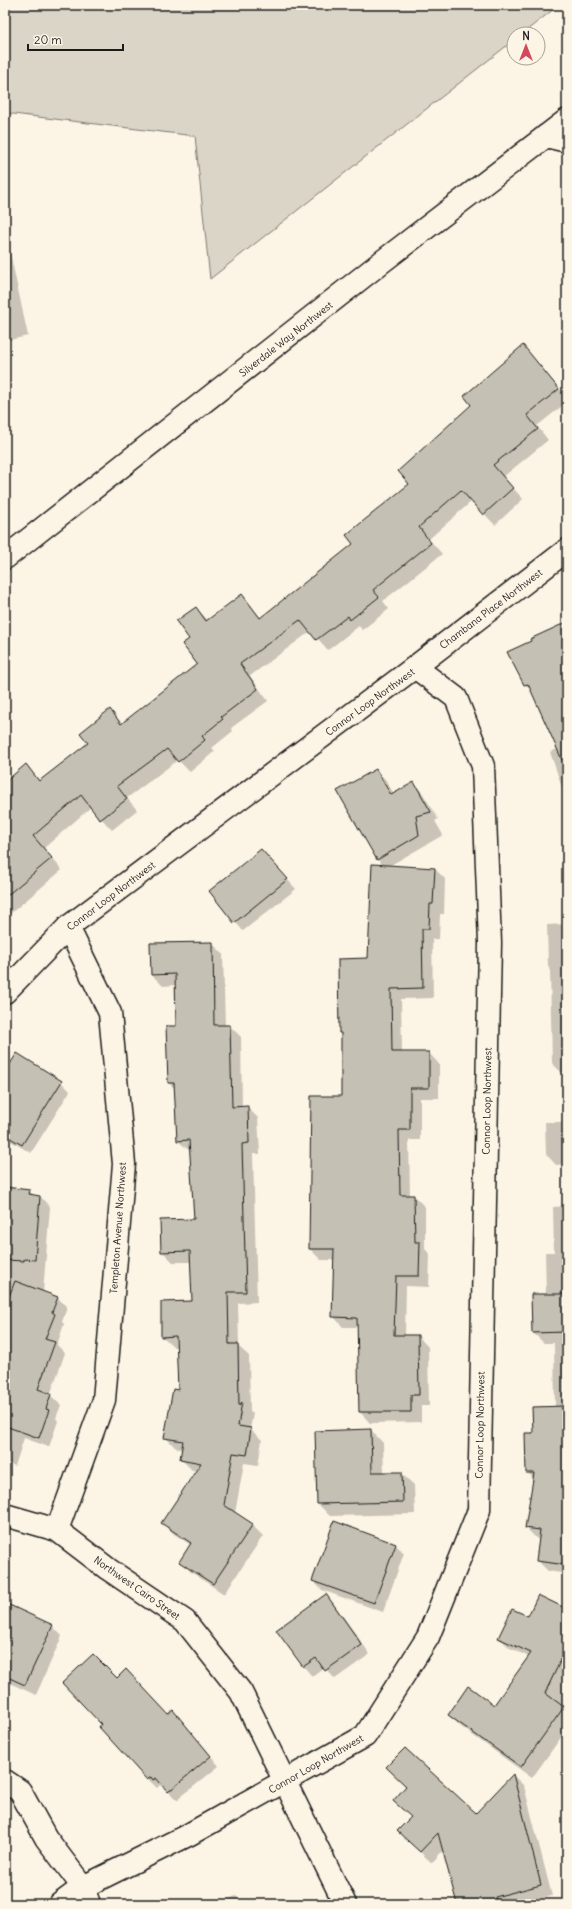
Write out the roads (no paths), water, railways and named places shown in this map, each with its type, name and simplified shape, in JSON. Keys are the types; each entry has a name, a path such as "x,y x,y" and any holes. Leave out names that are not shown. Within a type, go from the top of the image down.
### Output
{"street":[{"name":"Silverdale Way Northwest","path":"5,558 383,261 557,138 567,120"},
{"name":"Chambana Place Northwest","path":"415,667 567,550"},
{"name":"Connor Loop Northwest","path":"5,992 68,927 415,667 456,698 483,766 490,943 479,1510 428,1637 365,1736 286,1782 190,1834 86,1896 60,1904"},
{"name":"Templeton Avenue Northwest","path":"57,1530 104,1400 124,1164 110,1013 68,927"},
{"name":"Northwest Cairo Street","path":"5,1515 57,1530 108,1569 185,1621 241,1692 346,1904"},
{"path":"5,1781 20,1791 46,1838 86,1896"}]}
